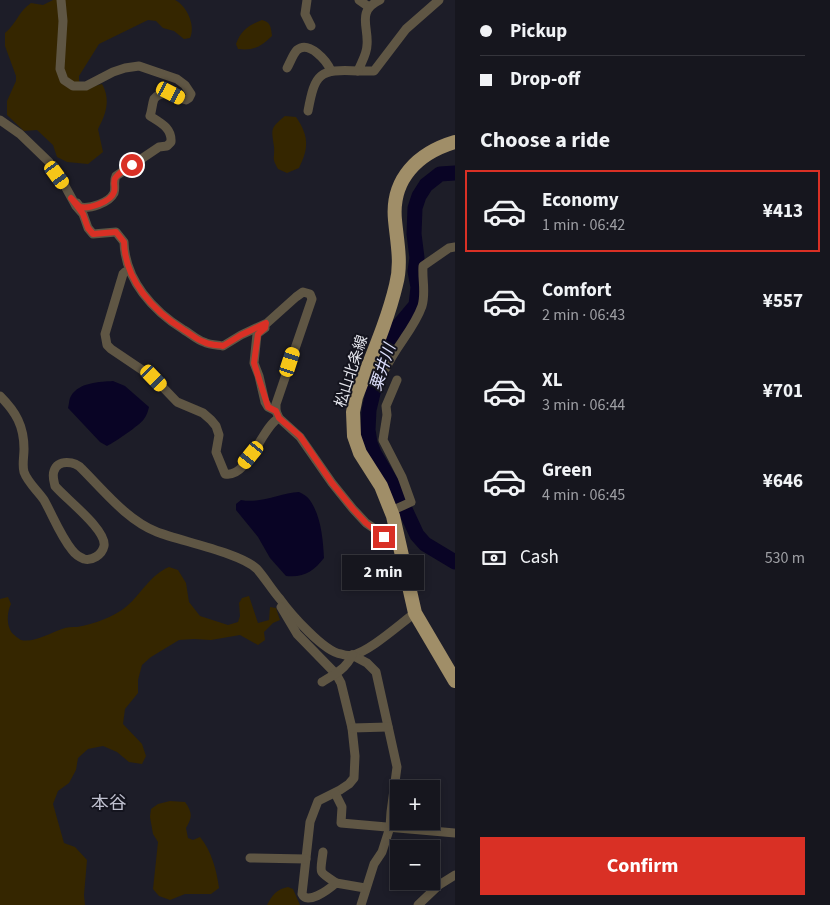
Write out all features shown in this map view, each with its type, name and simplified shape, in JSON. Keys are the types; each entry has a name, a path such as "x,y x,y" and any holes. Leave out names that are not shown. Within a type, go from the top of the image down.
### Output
{"main road":[{"name":"松山北条線","path":"455,142 434,150 419,160 412,166 399,188 395,202 395,218 400,255 399,271 376,365 356,397 352,412 354,436 360,453 395,510 408,588 415,613 455,681"}],"street":[{"path":"60,0 63,21 60,69 64,80 73,86 86,86 125,68 139,66 177,79 185,85 191,94 186,100 171,93 160,94 156,97 153,101 150,116 169,130 172,136 171,142 167,146 159,147 116,176 112,195 93,207 86,208 80,207 71,198"},
{"path":"307,0 305,14 311,26"},
{"path":"359,0 369,7"},
{"path":"358,71 367,48 365,21 369,7 380,0"},
{"path":"308,111 312,87 324,74 331,71 374,71 392,44 439,0"},
{"path":"287,68 296,51 301,48 307,48 324,58 331,71"},
{"path":"0,120 20,134 49,162 83,214 90,232 93,234 116,232 124,242 126,262 141,290 166,319 204,342 223,346 266,323 303,292 310,294 312,300 276,404 277,414 243,466 234,473 225,474 216,452 219,435 216,426 211,420 203,413 177,402 154,378 107,345 105,334 125,272"},
{"path":"124,242 120,250 121,261 125,272 134,286 141,290"},
{"path":"376,365 386,368 392,355 411,330 422,305 424,293 423,266 449,248 455,247"},
{"path":"266,323 265,328 258,334 254,363 268,407 300,436 332,483 366,523 401,547"},
{"path":"395,510 411,502 383,440 387,416 386,406 397,380"},
{"path":"0,396 14,411 21,425 24,437 23,467 25,474 43,499 72,550 80,558 87,560 99,555 104,547 104,539 99,530 55,486 54,470 60,464 70,462 80,466 120,507 144,525 157,532 235,557 256,568 278,598 304,627 329,649 338,654 352,656 367,663 376,672 397,767 395,780"},
{"path":"278,598 282,610 297,634 336,674 342,683 352,728 355,756 354,778 349,784 318,802 310,822 302,894 306,903 309,904 320,900 325,892 336,883"},
{"path":"322,682 336,674 350,661 352,656 363,652 415,613"},
{"path":"297,634 304,627"},
{"path":"352,728 388,728"},
{"path":"335,793 342,807 341,823 390,828 382,852 374,864 361,905"},
{"path":"416,830 455,833"},
{"path":"323,852 321,872 324,876 336,883 365,888"},
{"path":"250,858 306,859"},
{"path":"418,905 439,885 455,875"}],"shaded area":[{"path":"53,0 175,0 187,11 191,22 192,33 190,38 184,39 174,31 163,28 156,21 148,20 99,44 79,76 79,81 87,88 102,84 107,101 98,129 103,152 88,164 67,162 57,157 53,145 37,130 24,131 7,115 7,101 16,81 16,76 5,46 5,33 31,3 43,5"},
{"path":"262,20 269,24 272,36 257,47 238,49 236,44 243,32 249,26"},
{"path":"285,116 296,117 303,130 306,142 305,154 299,168 287,173 278,169 275,162 272,133 276,124"},
{"path":"113,381 125,386 149,407 142,422 107,446 100,442 68,408 71,396 84,385"},
{"path":"299,492 308,498 316,512 322,535 324,558 308,573 298,576 286,576 270,558 258,537 236,510 236,504 241,500 256,501"},
{"path":"169,567 178,570 186,583 189,602 200,616 228,625 238,622 240,616 239,603 242,598 249,596 258,623 269,620 270,607 276,608 280,620 273,623 264,632 265,640 258,645 240,635 211,640 179,640 151,657 142,665 138,680 138,693 125,709 123,724 142,744 146,756 142,764 129,762 117,752 103,746 88,749 78,758 76,770 69,783 58,791 53,804 64,843 75,847 87,860 85,905 0,905 0,599 8,597 11,604 8,618 9,626 12,633 21,640 26,641 64,628 97,622 116,614 127,606 162,570"},
{"path":"170,801 185,802 191,815 186,828 188,838 193,840 200,837 210,854 219,888 211,894 185,894 170,900 159,896 153,889 158,842 153,834 150,817 151,809 158,804"},
{"path":"288,887 293,889 300,905 267,905 275,893"}],"waterway":[{"name":"粟井川","path":"455,173 440,174 426,185 419,196 415,208 414,234 417,258 415,271 418,287 416,305 395,330 383,355 369,410 368,430 374,453 397,492 417,535 425,544 455,562"}],"district":[{"name":"本谷","path":"109,803"}],"route":[{"path":"132,165 116,176 112,195 93,207 80,207 71,198 83,214 90,232 93,234 116,232 124,242 124,255 129,269 149,301 166,319 204,342 223,346 266,323 265,328 258,334 254,352 254,363 268,407 276,411 279,418 300,436 332,483 353,509 366,523 384,537"}]}
